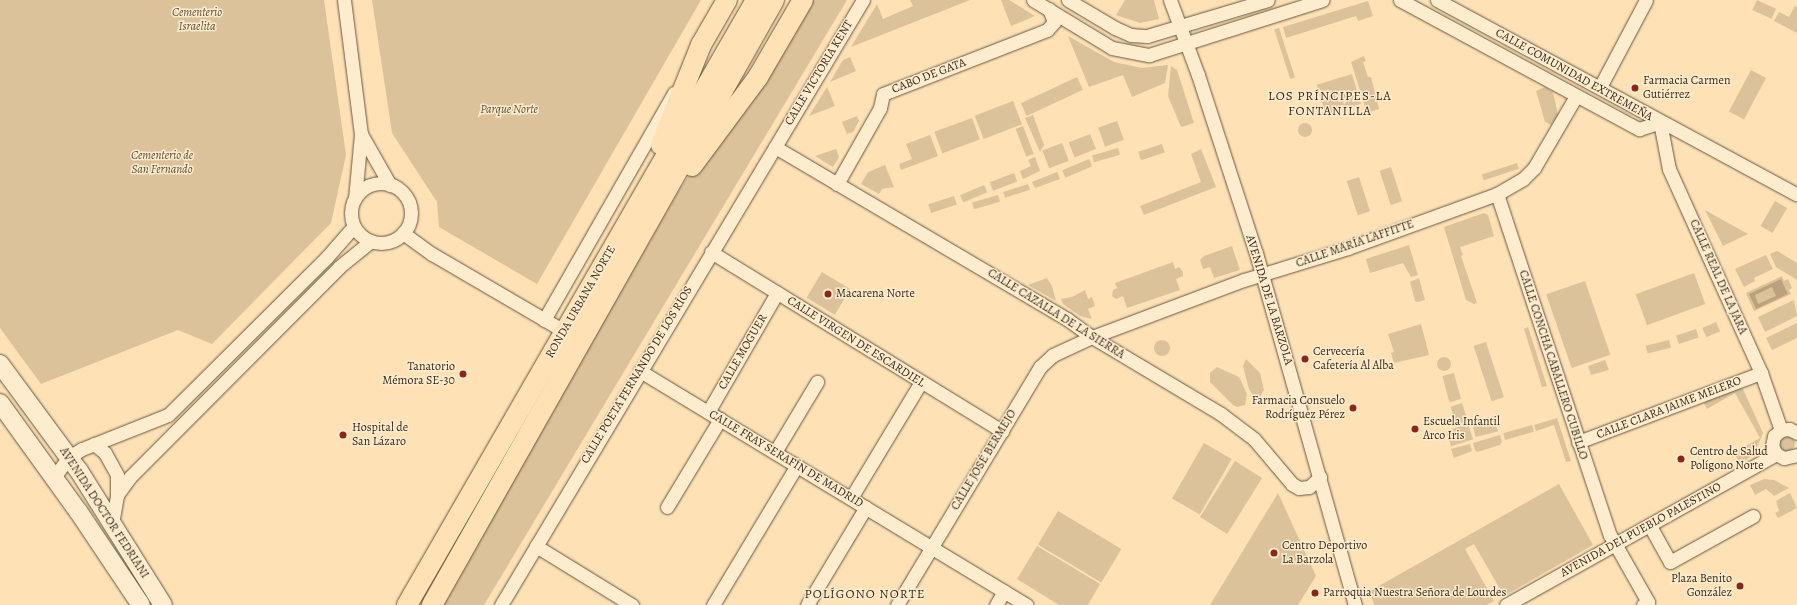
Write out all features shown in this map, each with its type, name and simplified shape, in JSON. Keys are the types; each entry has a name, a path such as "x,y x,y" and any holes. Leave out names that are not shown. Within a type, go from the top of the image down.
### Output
{"main road":[{"path":"643,215 701,45 727,0"},
{"name":"RONDA URBANA NORTE","path":"432,605 643,215 756,0"},
{"name":"RONDA URBANA NORTE","path":"407,605 564,331 643,215 774,0"},
{"path":"643,215 758,77 804,0"},
{"name":"AVENIDA DOCTOR FEDRIANI","path":"0,364 69,457 163,605"},
{"name":"AVENIDA DOCTOR FEDRIANI","path":"0,403 54,477 141,605"}],"street":[{"path":"344,0 361,134 355,199 351,217 358,232 371,241 388,242 403,233 411,215 410,206 402,193 390,185 361,134"},
{"name":"CALLE VICTORIA KENT","path":"775,147 863,0"},
{"path":"1033,0 1112,48 1130,53 1149,55 1322,0"},
{"path":"1068,0 1115,28 1131,35 1147,36 1180,28 1268,0"},
{"name":"AVENIDA DE LA BARZOLA","path":"1170,0 1186,44 1262,275 1355,605"},
{"name":"CALLE COMUNIDAD EXTREMEÑA","path":"1400,0 1639,129 1660,122"},
{"name":"CALLE COMUNIDAD EXTREMEÑA","path":"1437,0 1797,195"},
{"path":"1600,87 1646,0"},
{"name":"CABO DE GATA","path":"837,184 880,108 883,94 1047,30 1054,22 1049,9"},
{"path":"544,320 701,45"},
{"name":"CALLE MARÍA LAFFITTE","path":"1092,337 1262,275 1348,248 1497,194 1523,179 1534,168 1548,148 1576,96"},
{"name":"CALLE REAL DE LA JARA","path":"1660,122 1669,169 1761,373 1781,430"},
{"name":"CALLE CAZALLA DE LA SIERRA","path":"775,147 1067,319 1092,337 1221,414 1254,439 1292,484 1299,488 1309,487 1320,477"},
{"name":"CALLE POETA FERNANDO DE LOS RÍOS","path":"501,605 710,252 775,147"},
{"path":"355,199 370,186 390,185"},
{"name":"CALLE CONCHA CABALLERO CUBILLO","path":"1497,194 1578,442 1613,540"},
{"path":"54,477 69,457 94,444 168,415 327,257 354,226"},
{"path":"403,233 432,254 564,331"},
{"path":"117,495 130,477 164,442 339,267 371,241"},
{"name":"CALLE VIRGEN DE ESCARDIEL","path":"710,252 1002,431"},
{"name":"CALLE MOGUER","path":"708,412 777,293"},
{"name":"CALLE JOSÉ BERMEJO","path":"897,605 1002,431 1047,360 1092,337"},
{"name":"CALLE FRAY SERAFÍN DE MADRID","path":"640,371 866,506 1027,605"},
{"name":"CALLE CLARA JAIME MELERO","path":"1578,442 1761,373"},
{"path":"776,452 817,382"},
{"path":"852,498 921,382"},
{"path":"164,442 168,415"},
{"path":"667,506 720,419"},
{"path":"1796,460 1784,458 1776,454 1773,441 1781,430 1789,429 1797,433"},
{"path":"94,444 105,453 117,475 117,495 112,524"},
{"name":"AVENIDA DEL PUEBLO PALESTINO","path":"1506,605 1613,540 1650,526 1776,454"},
{"path":"713,605 797,466"},
{"path":"807,605 866,506"},
{"path":"1650,526 1670,562 1753,516"},
{"path":"1613,540 1648,602 1643,605"},
{"path":"536,546 632,605"},
{"path":"996,605 1004,591"}],"green space":[{"name":"Cementerio de San Fernando","path":"0,0 324,0 346,155 331,223 212,344 178,330 41,384 0,328"},
{"name":"Parque Norte","path":"372,0 701,0 537,284 439,227 437,202 392,133"},
{"path":"809,0 847,0 484,605 441,605 679,190"},
{"path":"910,0 970,0 851,47 877,4 883,19 913,6"},
{"path":"1001,0 1009,0 1035,16 1011,26"},
{"path":"1125,0 1154,0 1159,19 1140,23 1116,15"},
{"path":"1757,0 1776,9 1771,19 1752,10"},
{"path":"1368,1 1373,16 1358,21 1356,16 1286,38 1283,27"},
{"path":"1795,6 1797,7 1797,33 1774,21 1779,12 1789,17"},
{"path":"1279,28 1295,77 1290,79 1274,30"},
{"path":"1068,36 1114,62 1142,68 1168,65 1165,83 1132,97 1123,75 1089,87"},
{"path":"1364,56 1366,61 1363,62 1368,77 1371,77 1379,109 1367,113 1351,62"},
{"path":"850,57 856,71 830,82 843,60"},
{"path":"1171,66 1177,70 1194,123 1181,127 1168,96"},
{"path":"1751,70 1766,78 1744,119 1729,111"},
{"path":"1352,74 1361,104 1326,114 1317,85"},
{"path":"1077,77 1083,90 1027,116 1021,103"},
{"path":"827,87 835,106 809,116"},
{"path":"1545,87 1553,92 1558,115 1551,125 1545,122 1536,91"},
{"path":"1013,101 1022,124 984,139 975,116"},
{"path":"1033,115 1044,145 1040,152 1025,118"},
{"path":"857,116 859,121 853,132 847,134 842,122"},
{"path":"972,118 980,140 942,153 934,132"},
{"path":"1117,121 1124,140 1105,147 1098,128"},
{"path":"1302,123 1308,123 1312,127 1312,133 1308,137 1302,137 1298,133 1298,127"},
{"path":"1023,126 1034,154 1026,157 1016,129"},
{"path":"1090,134 1096,149 1075,157 1069,143"},
{"path":"930,135 938,156 901,170 899,164 912,159 906,144"},
{"path":"1062,143 1069,161 1049,168 1042,151"},
{"path":"1162,144 1165,153 1141,160 1138,152"},
{"path":"1118,148 1120,155 1094,162 1092,155"},
{"path":"836,149 839,157 833,167 815,156"},
{"path":"1201,149 1216,187 1144,215 1140,206 1201,182 1191,154"},
{"path":"1035,157 1040,171 1023,179 1020,171 1031,166 1028,160"},
{"path":"1089,159 1092,166 1065,178 1062,170"},
{"path":"1517,163 1519,169 1484,180 1482,174"},
{"path":"885,165 894,187 882,189 879,194 861,184 868,172"},
{"path":"1391,167 1402,201 1391,205 1380,171"},
{"path":"1057,172 1060,179 1035,188 1032,182"},
{"path":"1014,173 1017,181 993,191 990,182"},
{"path":"1359,177 1370,211 1358,215 1347,181"},
{"path":"1028,184 1030,190 1005,198 1003,192"},
{"path":"984,185 987,192 963,203 960,195"},
{"path":"998,195 1000,202 974,209 972,202"},
{"path":"954,196 957,205 931,213 928,204"},
{"path":"1775,201 1787,208 1773,233 1760,226"},
{"path":"1705,210 1748,234 1723,246"},
{"path":"1484,213 1488,215 1494,236 1460,247 1463,255 1461,256 1477,303 1474,304 1466,300 1444,227"},
{"path":"1409,245 1418,275 1411,277 1403,263 1370,273 1366,259"},
{"path":"1232,246 1240,270 1214,278 1210,267 1203,269 1200,260 1204,256"},
{"path":"1777,251 1797,263 1797,280 1776,267 1770,254"},
{"path":"1766,255 1773,269 1754,278 1755,281 1744,287 1735,269"},
{"path":"1173,262 1175,269 1179,267 1183,272 1183,276 1176,279 1180,290 1127,308 1123,296 1116,299 1112,296 1113,290 1117,288 1115,283"},
{"name":"Macarena Norte","path":"822,272 850,289 835,315 807,298"},
{"path":"1694,273 1705,304 1647,325 1636,294"},
{"path":"1782,276 1784,281 1788,279 1792,288 1789,290 1791,294 1754,311 1746,293"},
{"path":"1047,278 1052,286 1056,301 1028,285"},
{"path":"1419,278 1425,300 1418,302 1415,301 1410,282"},
{"path":"1585,281 1610,355 1572,368 1546,294"},
{"path":"1085,290 1088,299 1092,297 1095,306 1088,309 1092,319 1080,316 1063,304 1061,299 1072,297"},
{"path":"1794,300 1797,316 1765,332 1758,317"},
{"path":"1716,322 1720,331 1706,337 1702,328"},
{"path":"1797,323 1797,338 1772,350 1766,338"},
{"path":"1421,324 1429,355 1394,363 1391,353 1394,352 1388,334"},
{"path":"1528,327 1547,386 1542,387 1524,329"},
{"path":"1696,329 1699,338 1679,344 1676,335"},
{"path":"1159,340 1165,340 1170,345 1168,354 1165,356 1159,356 1154,351 1154,345"},
{"path":"1669,340 1671,348 1648,354 1646,346"},
{"path":"1486,342 1504,397 1492,401 1474,346"},
{"path":"1441,357 1447,357 1451,361 1451,367 1447,371 1441,371 1437,367 1437,361"},
{"path":"1246,359 1260,373 1264,390 1260,397 1253,395 1249,389 1243,366"},
{"path":"1605,360 1609,370 1591,375 1588,366"},
{"path":"1217,367 1239,377 1247,394 1245,405 1237,407 1233,405 1210,382 1210,373"},
{"path":"1454,373 1461,399 1449,402 1442,376"},
{"path":"1742,387 1763,433 1754,454 1740,464 1734,453 1760,438 1735,393 1707,409 1703,401"},
{"path":"1462,403 1468,421 1456,425 1451,407"},
{"path":"1494,416 1498,432 1476,437 1472,422"},
{"path":"1557,418 1571,461 1566,462 1554,425 1536,431 1534,425"},
{"path":"1468,424 1473,439 1451,446 1446,431"},
{"path":"1532,425 1534,432 1505,440 1503,433"},
{"path":"1500,435 1502,442 1500,445 1477,452 1475,450 1473,443"},
{"path":"1784,435 1790,435 1795,440 1793,449 1790,451 1784,451 1779,446 1779,440"},
{"path":"1204,443 1232,459 1200,514 1172,498"},
{"path":"1470,444 1472,451 1454,458 1451,449"},
{"path":"1235,461 1262,478 1227,534 1200,517"},
{"path":"1764,479 1774,480 1789,488 1774,496 1766,489 1755,495 1750,485"},
{"path":"1559,484 1593,545 1504,596 1474,544 1465,549 1494,601 1486,605 1374,605 1370,591"},
{"name":"Centro Deportivo La Barzola","path":"1278,493 1316,576 1298,605 1210,605"},
{"path":"1790,493 1797,508 1778,518 1775,513 1779,511 1776,501"},
{"path":"1058,511 1121,549 1101,583 1038,544"},
{"path":"1037,546 1100,584 1088,605 1059,605 1017,579"}],"shaded area":[{"path":"1781,279 1788,294 1756,309 1749,294","holes":["1772,287 1776,296 1758,304 1755,295"]}],"place":[{"name":"Farmacia Carmen Gutiérrez","path":"1635,88"},
{"name":"Macarena Norte","path":"828,294"},
{"name":"Cervecería Cafetería Al Alba","path":"1305,359"},
{"name":"Tanatorio Mémora SE-30","path":"463,374"},
{"name":"Farmacia Consuelo Rodríguez Pérez","path":"1353,408"},
{"name":"Escuela Infantil Arco Iris","path":"1415,429"},
{"name":"Hospital de San Lázaro","path":"343,435"},
{"name":"Centro de Salud Polígono Norte","path":"1681,459"},
{"name":"Centro Deportivo La Barzola","path":"1274,553"},
{"name":"Plaza Benito González","path":"1740,586"},
{"name":"Parroquia Nuestra Señora de Lourdes","path":"1315,593"}],"district":[{"name":"LOS PRÍNCIPES-LA FONTANILLA","path":"1330,104"},
{"name":"POLÍGONO NORTE","path":"865,594"}],"park label":[{"name":"Cementerio Israelita","path":"197,20"}]}
